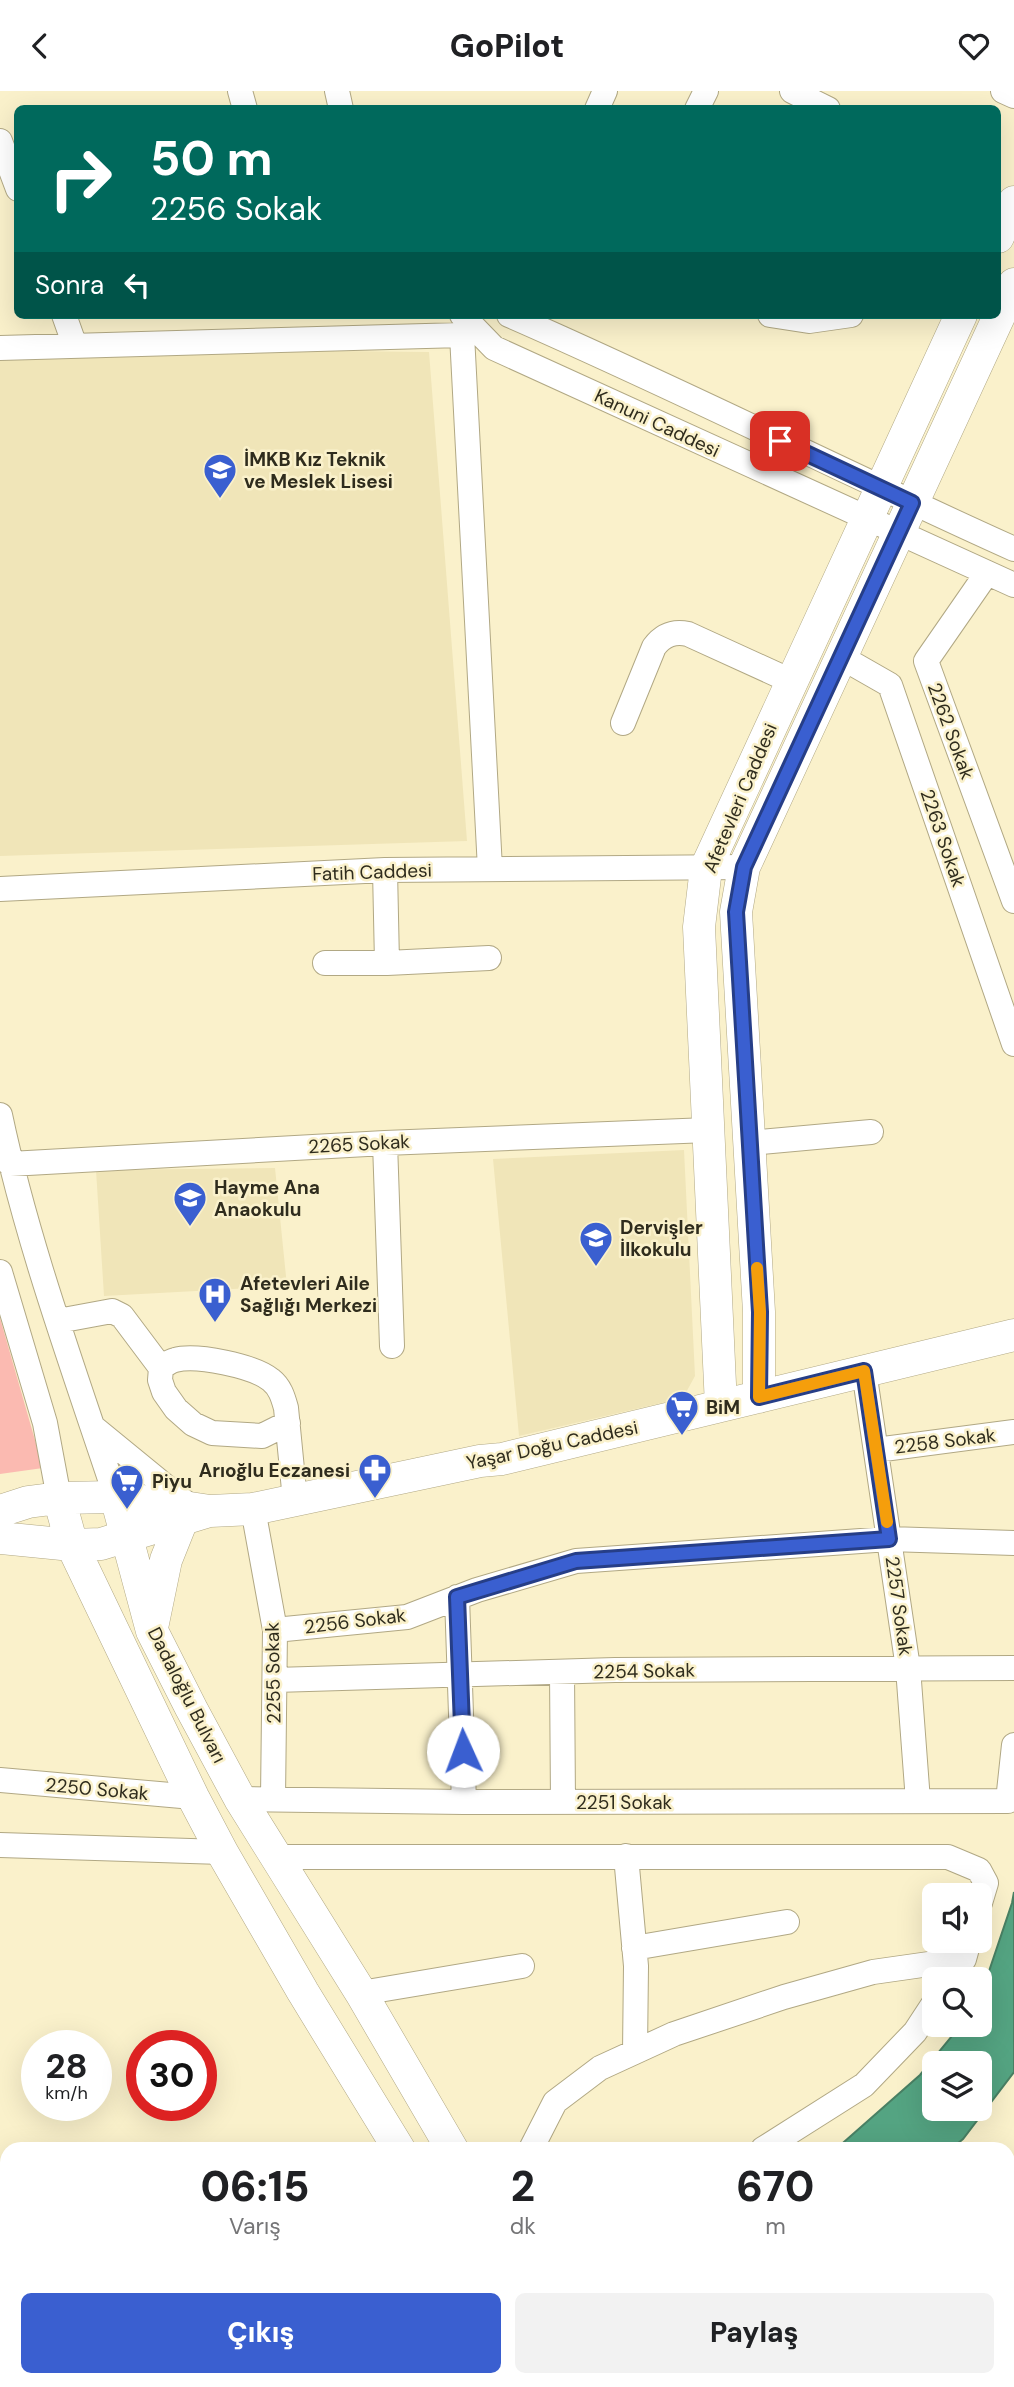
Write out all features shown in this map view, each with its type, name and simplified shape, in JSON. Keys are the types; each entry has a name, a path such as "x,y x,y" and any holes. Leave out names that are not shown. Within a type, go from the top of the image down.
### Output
{"main road":[{"path":"1001,230 1014,202"},
{"name":"Afetevleri Caddesi","path":"1001,312 1014,284"},
{"name":"Afetevleri Caddesi","path":"721,1406 699,927 706,868 959,319"},
{"name":"Afetevleri Caddesi","path":"759,1397 760,1312 736,912 744,867 998,319"},
{"name":"Yaşar Doğu Caddesi","path":"195,1513 253,1509 481,1461 502,1459 1014,1335"},
{"path":"0,1511 29,1502 59,1498 116,1497 195,1513"},
{"name":"Dadaloğlu Bulvarı","path":"116,1497 152,1631 240,1798 361,1993 448,2142"},
{"name":"Dadaloğlu Bulvarı","path":"59,1498 72,1545 193,1797 303,1992 395,2142"},
{"path":"0,1538 101,1545 195,1513"},
{"path":"152,1631 166,1559 195,1513"}],"street":[{"path":"792,91 820,105"},
{"path":"1003,91 1014,96"},
{"path":"0,141 14,178"},
{"path":"65,319 75,346"},
{"name":"Kanuni Caddesi","path":"518,319 1014,549"},
{"path":"796,319 823,319"},
{"path":"0,348 75,346 466,322 490,869"},
{"name":"Kanuni Caddesi","path":"466,322 494,348 1014,585"},
{"name":"2262 Sokak","path":"987,573 926,661 1014,901"},
{"path":"623,723 654,647 666,635 674,633 688,634 792,681"},
{"path":"841,657 890,685 926,661"},
{"name":"2263 Sokak","path":"890,685 1014,1044"},
{"name":"Fatih Caddesi","path":"0,889 385,870 744,867"},
{"path":"385,870 387,963"},
{"path":"325,963 489,958"},
{"name":"Dadaloğlu Bulvarı","path":"0,1115 10,1164 116,1497"},
{"name":"2265 Sokak","path":"10,1164 385,1143 708,1130"},
{"path":"749,1143 871,1132"},
{"path":"385,1143 392,1346"},
{"name":"Dadaloğlu Bulvarı","path":"0,1272 45,1423 59,1498"},
{"path":"58,1321 112,1311 117,1313 128,1322 161,1368 160,1380 164,1392 176,1409 194,1424 212,1433 261,1436 288,1423"},
{"path":"161,1368 177,1359 191,1358 258,1372 274,1382 283,1395 288,1423 295,1500"},
{"name":"2257 Sokak","path":"864,1371 908,1668 918,1801"},
{"path":"93,1427 195,1513"},
{"name":"2258 Sokak","path":"876,1450 1014,1431"},
{"name":"2255 Sokak","path":"253,1509 275,1630 273,1798"},
{"name":"2256 Sokak","path":"275,1630 407,1617 457,1597 576,1561 889,1539 1014,1543"},
{"path":"457,1597 464,1802"},
{"name":"2254 Sokak","path":"275,1679 562,1672 1014,1668"},
{"path":"562,1672 563,1802"},
{"name":"2251 Sokak","path":"240,1798 464,1802 1008,1801 1014,1745"},
{"name":"2250 Sokak","path":"0,1780 193,1797"},
{"path":"0,1845 222,1852"},
{"path":"278,1857 948,1857 979,1870 986,1883"},
{"path":"626,1857 634,1948 635,2052"},
{"path":"634,1948 787,1922"},
{"path":"535,2142 555,2102 600,2069 674,2034 784,1997 873,1972 961,1960"},
{"path":"361,1993 522,1966"},
{"path":"774,2142 864,2085 922,2021"}],"shaded area":[{"name":"İMKB Kız Teknik ve Meslek Lisesi","path":"0,347 429,352 467,841 0,856"},
{"name":"Dervişler İlkokulu","path":"684,1150 695,1376 683,1398 519,1436 493,1159"},
{"name":"Hayme Ana Anaokulu","path":"275,1168 287,1286 104,1296 96,1170"},
{"path":"0,1318 43,1468 0,1474"},
{"path":"1014,1892 1014,2072 992,2101 992,2051 940,2051 951,2037 992,2037 990,1967"},
{"path":"922,2073 922,2121 977,2121 963,2139 959,2142 844,2142"}],"slow traffic":[{"path":"757,1268 760,1312 759,1397 864,1371 887,1522"}],"place":[{"name":"İMKB Kız Teknik ve Meslek Lisesi","path":"220,500"},
{"name":"Hayme Ana Anaokulu","path":"190,1228"},
{"name":"Dervişler İlkokulu","path":"596,1268"},
{"name":"Afetevleri Aile Sağlığı Merkezi","path":"215,1324"},
{"name":"BiM","path":"682,1437"},
{"name":"Arıoğlu Eczanesi","path":"375,1500"},
{"name":"Piyu","path":"127,1511"}],"route":[{"path":"463,1751 457,1597 576,1561 889,1539 864,1371 759,1397 760,1312 736,912 744,867 912,503 780,441"}]}
